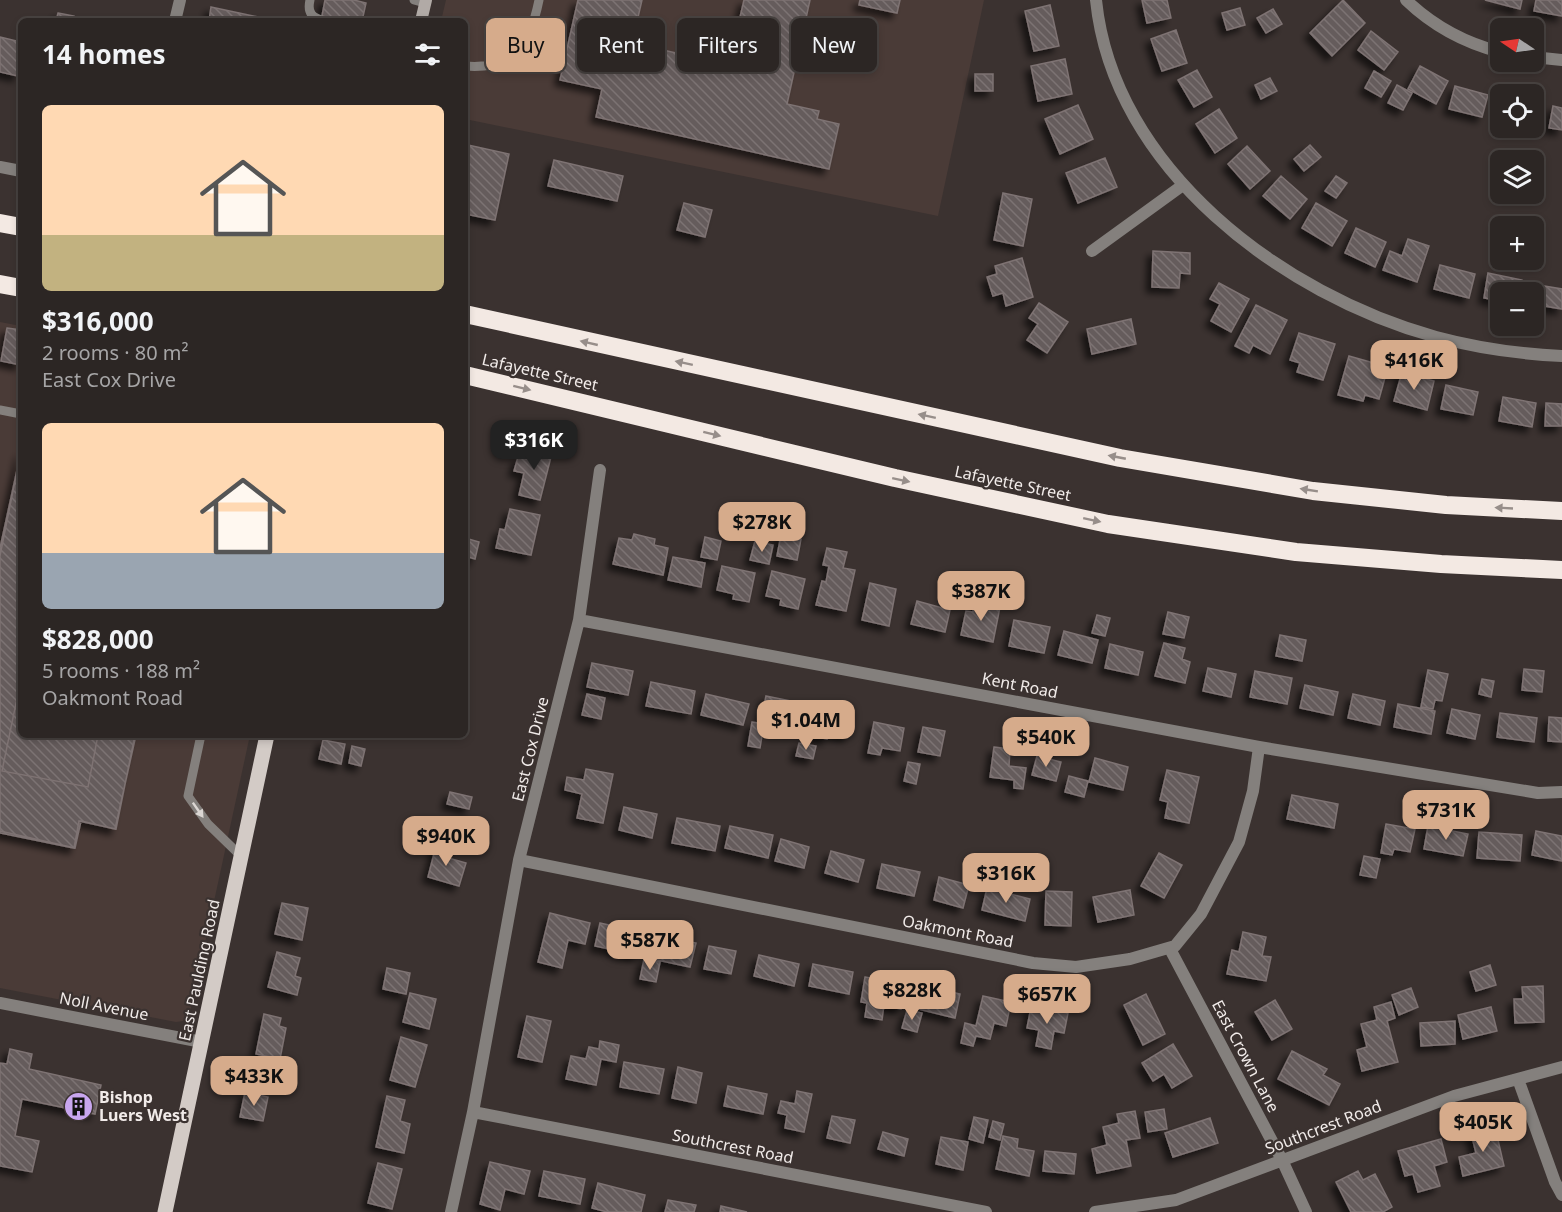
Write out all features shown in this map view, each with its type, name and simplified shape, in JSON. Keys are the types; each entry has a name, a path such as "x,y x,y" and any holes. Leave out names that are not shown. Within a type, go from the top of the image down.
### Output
{"highway":[{"path":"0,223 18,226"},
{"path":"0,284 18,287"},
{"path":"468,315 1120,458 1313,491 1446,505 1562,511"},
{"name":"Lafayette Street","path":"468,376 895,478 1108,524 1296,552 1441,564 1562,570"}],"main road":[{"path":"421,1 421,18"},
{"name":"East Paulding Road","path":"165,1212 266,738"}],"street":[{"path":"177,18 180,0"},
{"path":"1096,0 1108,54 1125,100 1146,135 1183,185 1236,235 1300,279 1338,298 1435,337 1481,348 1562,356"},
{"path":"1406,0 1434,22 1466,41 1490,49"},
{"path":"1544,58 1562,60"},
{"path":"0,167 18,170"},
{"path":"1092,251 1183,185"},
{"name":"East Cox Drive","path":"451,1212 473,1112 519,860 579,620 600,470"},
{"name":"Kent Road","path":"579,620 1259,747 1538,793 1562,792"},
{"path":"1170,949 1201,914 1239,842 1253,791 1259,747"},
{"name":"Oakmont Road","path":"519,860 1032,963 1076,967 1130,959 1170,949"},
{"name":"East Crown Lane","path":"1170,949 1282,1160 1306,1212"},
{"name":"Noll Avenue","path":"0,1003 202,1042"},
{"name":"Southcrest Road","path":"1095,1212 1176,1200 1454,1096 1562,1067"},
{"path":"1518,1078 1555,1182 1562,1195"},
{"name":"Southcrest Road","path":"473,1112 986,1212"}],"lane":[{"path":"310,0 309,7 313,17 316,18"},
{"path":"535,18 539,0"},
{"path":"468,66 486,65"},
{"path":"0,410 18,413"},
{"path":"200,738 188,796 213,830 242,857"}],"shaded area":[{"path":"446,0 984,0 938,216 468,120 468,18 442,18"},
{"path":"0,322 18,325 18,738 249,738 189,1017 176,1022 0,988"}],"building":[{"path":"325,0 354,0 366,3 363,18 322,16"},
{"path":"578,0 642,0 638,18 577,18 577,72 665,72 665,50 677,53 677,72 779,72 779,18 740,18 744,0 810,0 806,18 791,18 791,72 794,72 787,104 819,111 817,119 839,124 829,169 596,117 602,89 560,80 562,72 565,72 565,58"},
{"path":"860,0 900,0 897,13 859,5"},
{"path":"1142,0 1167,0 1171,18 1147,23"},
{"path":"1343,0 1365,23 1332,56 1310,33"},
{"path":"1485,0 1522,0 1520,9"},
{"path":"1536,0 1562,0 1562,16 1534,11"},
{"path":"1050,5 1059,46 1034,51 1025,11"},
{"path":"211,7 263,18 209,18"},
{"path":"1240,8 1245,25 1227,30 1222,13"},
{"path":"1273,9 1282,24 1266,33 1257,18"},
{"path":"58,13 74,16 74,18 57,18"},
{"path":"1176,30 1187,63 1162,71 1151,39"},
{"path":"1371,31 1398,52 1384,70 1358,50"},
{"path":"0,37 18,41 18,76 0,72"},
{"path":"1065,59 1072,94 1038,101 1031,66"},
{"path":"1420,66 1448,81 1436,104 1408,89"},
{"path":"1197,70 1212,97 1194,107 1178,80"},
{"path":"1374,71 1391,81 1381,97 1365,88"},
{"path":"975,74 993,74 993,91 975,91"},
{"path":"1270,78 1277,91 1261,99 1255,85"},
{"path":"1397,85 1412,93 1403,110 1388,103"},
{"path":"1455,86 1488,95 1482,117 1449,109"},
{"path":"1078,105 1093,139 1060,154 1045,119"},
{"path":"1553,106 1562,108 1562,130 1549,128"},
{"path":"1219,109 1237,138 1215,153 1196,124"},
{"path":"468,145 509,154 495,220 468,215"},
{"path":"1310,145 1321,157 1304,171 1294,159"},
{"path":"1247,146 1270,171 1250,189 1228,164"},
{"path":"1105,158 1117,187 1078,203 1066,173"},
{"path":"554,160 623,176 617,201 548,186"},
{"path":"1281,176 1307,199 1290,219 1263,196"},
{"path":"1336,176 1347,183 1336,198 1325,191"},
{"path":"1003,193 1032,199 1023,246 994,240"},
{"path":"684,203 712,210 705,237 677,230"},
{"path":"1316,203 1347,221 1332,246 1302,228"},
{"path":"1356,228 1386,242 1375,267 1345,253"},
{"path":"1408,239 1429,246 1417,282 1383,270 1390,251 1402,256"},
{"path":"1153,251 1190,253 1190,274 1180,273 1179,288 1152,287"},
{"path":"1022,258 1033,297 1006,306 1003,293 993,296 987,277 997,274 995,266"},
{"path":"1440,265 1475,274 1469,298 1434,289"},
{"path":"1488,273 1522,280 1522,282 1490,282 1490,299 1484,298"},
{"path":"1219,283 1249,299 1231,332 1211,321 1220,304 1210,299"},
{"path":"1544,286 1562,289 1562,309 1544,306"},
{"path":"1039,303 1068,322 1047,353 1027,340 1038,324 1029,318"},
{"path":"1256,305 1287,320 1270,354 1253,345 1249,353 1235,346"},
{"path":"1131,319 1136,344 1092,354 1087,329"},
{"path":"7,328 18,330 18,364 1,361"},
{"path":"1299,333 1335,344 1323,380 1297,372 1300,363 1290,360"},
{"path":"1349,356 1388,367 1379,399 1365,395 1363,401 1338,395"},
{"path":"1402,372 1434,381 1427,410 1394,401"},
{"path":"1446,385 1478,392 1473,415 1441,409"},
{"path":"1503,397 1536,403 1532,427 1499,421"},
{"path":"1546,403 1562,404 1562,426 1545,426"},
{"path":"530,444 553,449 540,500 519,495 524,473 514,471 518,457 527,459"},
{"path":"18,466 18,694 2,771 88,787 97,738 134,738 116,829 79,821 74,848 0,833 0,556"},
{"path":"18,466 18,738 135,738 115,829 81,821 75,848 0,831 0,548"},
{"path":"510,509 540,515 531,555 496,548 500,529 505,530"},
{"path":"634,534 655,539 654,545 668,548 663,575 613,564 619,538 632,540"},
{"path":"781,535 801,539 797,560 777,556"},
{"path":"705,537 721,541 717,560 701,557"},
{"path":"468,539 479,542 475,559 468,557"},
{"path":"755,541 773,545 769,564 750,560"},
{"path":"827,548 847,552 843,568 855,570 846,611 816,605 822,581 826,582 829,566 823,565"},
{"path":"673,557 705,563 701,587 668,580"},
{"path":"722,566 755,573 749,602 733,599 734,594 717,590"},
{"path":"772,571 805,579 798,609 780,605 781,599 766,596"},
{"path":"870,583 896,589 889,626 862,620"},
{"path":"917,601 950,610 945,632 911,624"},
{"path":"975,602 1000,607 993,642 961,635 966,611 973,612"},
{"path":"1168,612 1189,617 1184,638 1163,634"},
{"path":"1097,615 1110,618 1105,636 1092,633"},
{"path":"1014,620 1050,627 1044,653 1009,646"},
{"path":"1064,631 1098,640 1092,663 1058,655"},
{"path":"1280,635 1306,640 1302,661 1276,656"},
{"path":"1164,643 1185,648 1182,659 1190,662 1185,683 1155,676"},
{"path":"1110,644 1143,652 1138,675 1105,668"},
{"path":"592,663 633,671 628,695 587,687"},
{"path":"1208,668 1236,674 1231,697 1203,691"},
{"path":"1524,669 1544,671 1542,692 1522,690"},
{"path":"1428,670 1448,674 1442,701 1435,700 1433,709 1421,707"},
{"path":"1255,671 1292,678 1287,704 1250,697"},
{"path":"1482,679 1494,681 1491,697 1479,694"},
{"path":"651,682 695,691 691,714 646,706"},
{"path":"1305,685 1338,692 1333,715 1300,708"},
{"path":"587,694 605,698 601,719 582,715"},
{"path":"706,694 749,704 743,725 701,715"},
{"path":"1353,694 1385,701 1380,725 1348,718"},
{"path":"766,696 801,703 795,728 761,721"},
{"path":"1398,704 1435,711 1431,734 1394,727"},
{"path":"819,706 853,713 848,736 828,732 827,739 814,736"},
{"path":"1452,709 1480,715 1475,739 1447,733"},
{"path":"1500,713 1537,718 1534,742 1497,737"},
{"path":"1549,717 1562,718 1562,742 1548,741"},
{"path":"752,722 764,724 760,748 748,746"},
{"path":"874,722 904,728 900,751 882,748 880,755 868,753"},
{"path":"923,727 945,731 940,756 918,752"},
{"path":"323,740 345,744 341,764 319,759"},
{"path":"799,743 816,746 813,759 796,756"},
{"path":"352,746 365,749 361,766 349,763"},
{"path":"994,747 1010,749 1009,766 1026,768 1023,789 1014,788 1014,780 990,777"},
{"path":"1037,756 1061,762 1056,781 1032,775"},
{"path":"1095,758 1128,767 1123,790 1089,782"},
{"path":"908,762 920,764 916,784 904,781"},
{"path":"586,769 613,774 603,823 577,818 582,794 565,790 567,777 584,780"},
{"path":"1167,770 1199,777 1189,823 1165,818 1168,802 1160,800"},
{"path":"1069,776 1088,781 1084,797 1065,792"},
{"path":"450,792 472,797 469,809 447,804"},
{"path":"1292,795 1338,804 1334,828 1287,819"},
{"path":"624,807 657,814 652,838 619,830"},
{"path":"677,818 720,826 715,851 672,843"},
{"path":"1386,824 1415,829 1410,852 1394,849 1392,855 1381,853"},
{"path":"730,826 773,835 768,858 725,848"},
{"path":"1428,826 1468,834 1463,856 1424,849"},
{"path":"1536,831 1562,836 1562,861 1532,855"},
{"path":"1479,832 1522,835 1520,861 1477,858"},
{"path":"781,839 809,847 804,868 775,861"},
{"path":"437,842 448,845 445,857 466,863 459,886 428,877"},
{"path":"831,851 864,860 858,882 825,873"},
{"path":"1159,853 1182,865 1164,898 1141,886"},
{"path":"1364,856 1380,859 1376,878 1360,875"},
{"path":"882,864 920,872 914,896 877,888"},
{"path":"939,877 969,885 963,908 934,900"},
{"path":"987,888 1030,899 1025,921 982,910"},
{"path":"1130,890 1134,915 1098,922 1093,897"},
{"path":"1046,891 1072,892 1071,926 1045,925"},
{"path":"282,903 308,908 302,940 275,934"},
{"path":"550,913 590,923 585,944 568,940 562,968 538,962"},
{"path":"600,923 641,932 637,955 595,946"},
{"path":"1243,932 1266,937 1262,956 1271,957 1266,981 1227,974 1232,950 1239,952"},
{"path":"662,936 696,943 690,967 657,960"},
{"path":"709,946 736,951 731,974 704,969"},
{"path":"277,952 300,958 295,976 301,978 297,995 268,987"},
{"path":"759,955 799,964 794,986 754,976"},
{"path":"644,959 660,962 656,982 640,979"},
{"path":"813,964 853,972 849,994 809,986"},
{"path":"1490,965 1496,985 1476,991 1470,972"},
{"path":"387,968 410,973 406,994 383,989"},
{"path":"865,977 905,984 901,1009 884,1005 882,1020 865,1017 867,1003 861,1002"},
{"path":"924,985 960,994 955,1018 918,1009"},
{"path":"1543,986 1544,1022 1515,1023 1514,999 1523,999 1522,987"},
{"path":"1411,988 1418,1007 1399,1015 1392,995"},
{"path":"410,993 436,999 429,1029 403,1022"},
{"path":"1146,994 1165,1034 1143,1045 1124,1005"},
{"path":"983,996 1011,1002 1006,1026 994,1023 990,1039 976,1036 973,1046 961,1043 965,1023 976,1026"},
{"path":"1275,1000 1292,1029 1272,1040 1255,1012"},
{"path":"1391,1002 1395,1018 1387,1021 1398,1062 1362,1071 1357,1050 1367,1047 1361,1024 1377,1020 1374,1007"},
{"path":"1031,1007 1068,1013 1064,1033 1054,1031 1051,1049 1036,1046 1039,1030 1027,1028"},
{"path":"1491,1007 1497,1031 1463,1039 1458,1015"},
{"path":"907,1010 922,1013 917,1032 902,1028"},
{"path":"264,1014 281,1018 279,1026 286,1028 280,1059 256,1054"},
{"path":"527,1016 551,1021 542,1062 518,1057"},
{"path":"1455,1021 1455,1044 1421,1046 1420,1023"},
{"path":"401,1037 427,1045 415,1087 390,1080"},
{"path":"600,1041 619,1045 616,1062 601,1059 596,1085 566,1079 571,1056 586,1059 589,1047 599,1049"},
{"path":"1173,1044 1192,1076 1172,1088 1164,1074 1153,1081 1142,1063"},
{"name":"Bishop Luers West","path":"10,1049 32,1054 29,1069 101,1085 95,1114 22,1099 15,1136 39,1141 32,1172 0,1166 0,1063 7,1064"},
{"path":"1292,1051 1327,1069 1323,1075 1340,1084 1329,1105 1278,1079"},
{"path":"624,1062 664,1069 659,1094 620,1087"},
{"path":"678,1067 702,1073 696,1103 672,1098"},
{"path":"728,1086 767,1094 763,1114 724,1106"},
{"path":"797,1091 812,1094 804,1132 785,1128 787,1115 778,1113 781,1101 795,1104"},
{"path":"245,1092 268,1097 263,1121 240,1117"},
{"path":"387,1096 405,1100 400,1121 410,1124 404,1153 376,1147"},
{"path":"1164,1109 1167,1129 1148,1132 1145,1112"},
{"path":"1135,1111 1140,1138 1126,1140 1131,1166 1097,1173 1092,1149 1107,1145 1103,1127 1119,1123 1117,1114"},
{"path":"832,1116 855,1120 850,1143 827,1138"},
{"path":"974,1117 988,1120 983,1143 969,1139"},
{"path":"1210,1118 1218,1143 1173,1157 1165,1133"},
{"path":"993,1121 1004,1124 1000,1140 989,1137"},
{"path":"1495,1127 1504,1166 1463,1176 1459,1157 1476,1153 1471,1133"},
{"path":"883,1132 908,1139 904,1156 878,1149"},
{"path":"1003,1136 1018,1139 1017,1148 1034,1151 1029,1176 996,1169"},
{"path":"941,1137 968,1142 963,1170 936,1164"},
{"path":"1441,1139 1447,1162 1434,1166 1440,1186 1418,1192 1413,1174 1405,1176 1398,1151"},
{"path":"1045,1151 1076,1154 1074,1174 1043,1171"},
{"path":"490,1162 530,1171 524,1194 505,1189 500,1210 480,1204"},
{"path":"378,1163 402,1169 392,1209 368,1203"},
{"path":"544,1171 585,1179 580,1204 539,1196"},
{"path":"1358,1171 1363,1180 1375,1174 1392,1207 1383,1212 1351,1212 1336,1182"},
{"path":"598,1183 645,1195 641,1212 607,1212 592,1208"},
{"path":"668,1200 696,1205 694,1212 665,1212"},
{"path":"721,1206 747,1212 720,1212"}],"place":[{"name":"Bishop Luers West","path":"78,1106"}]}
